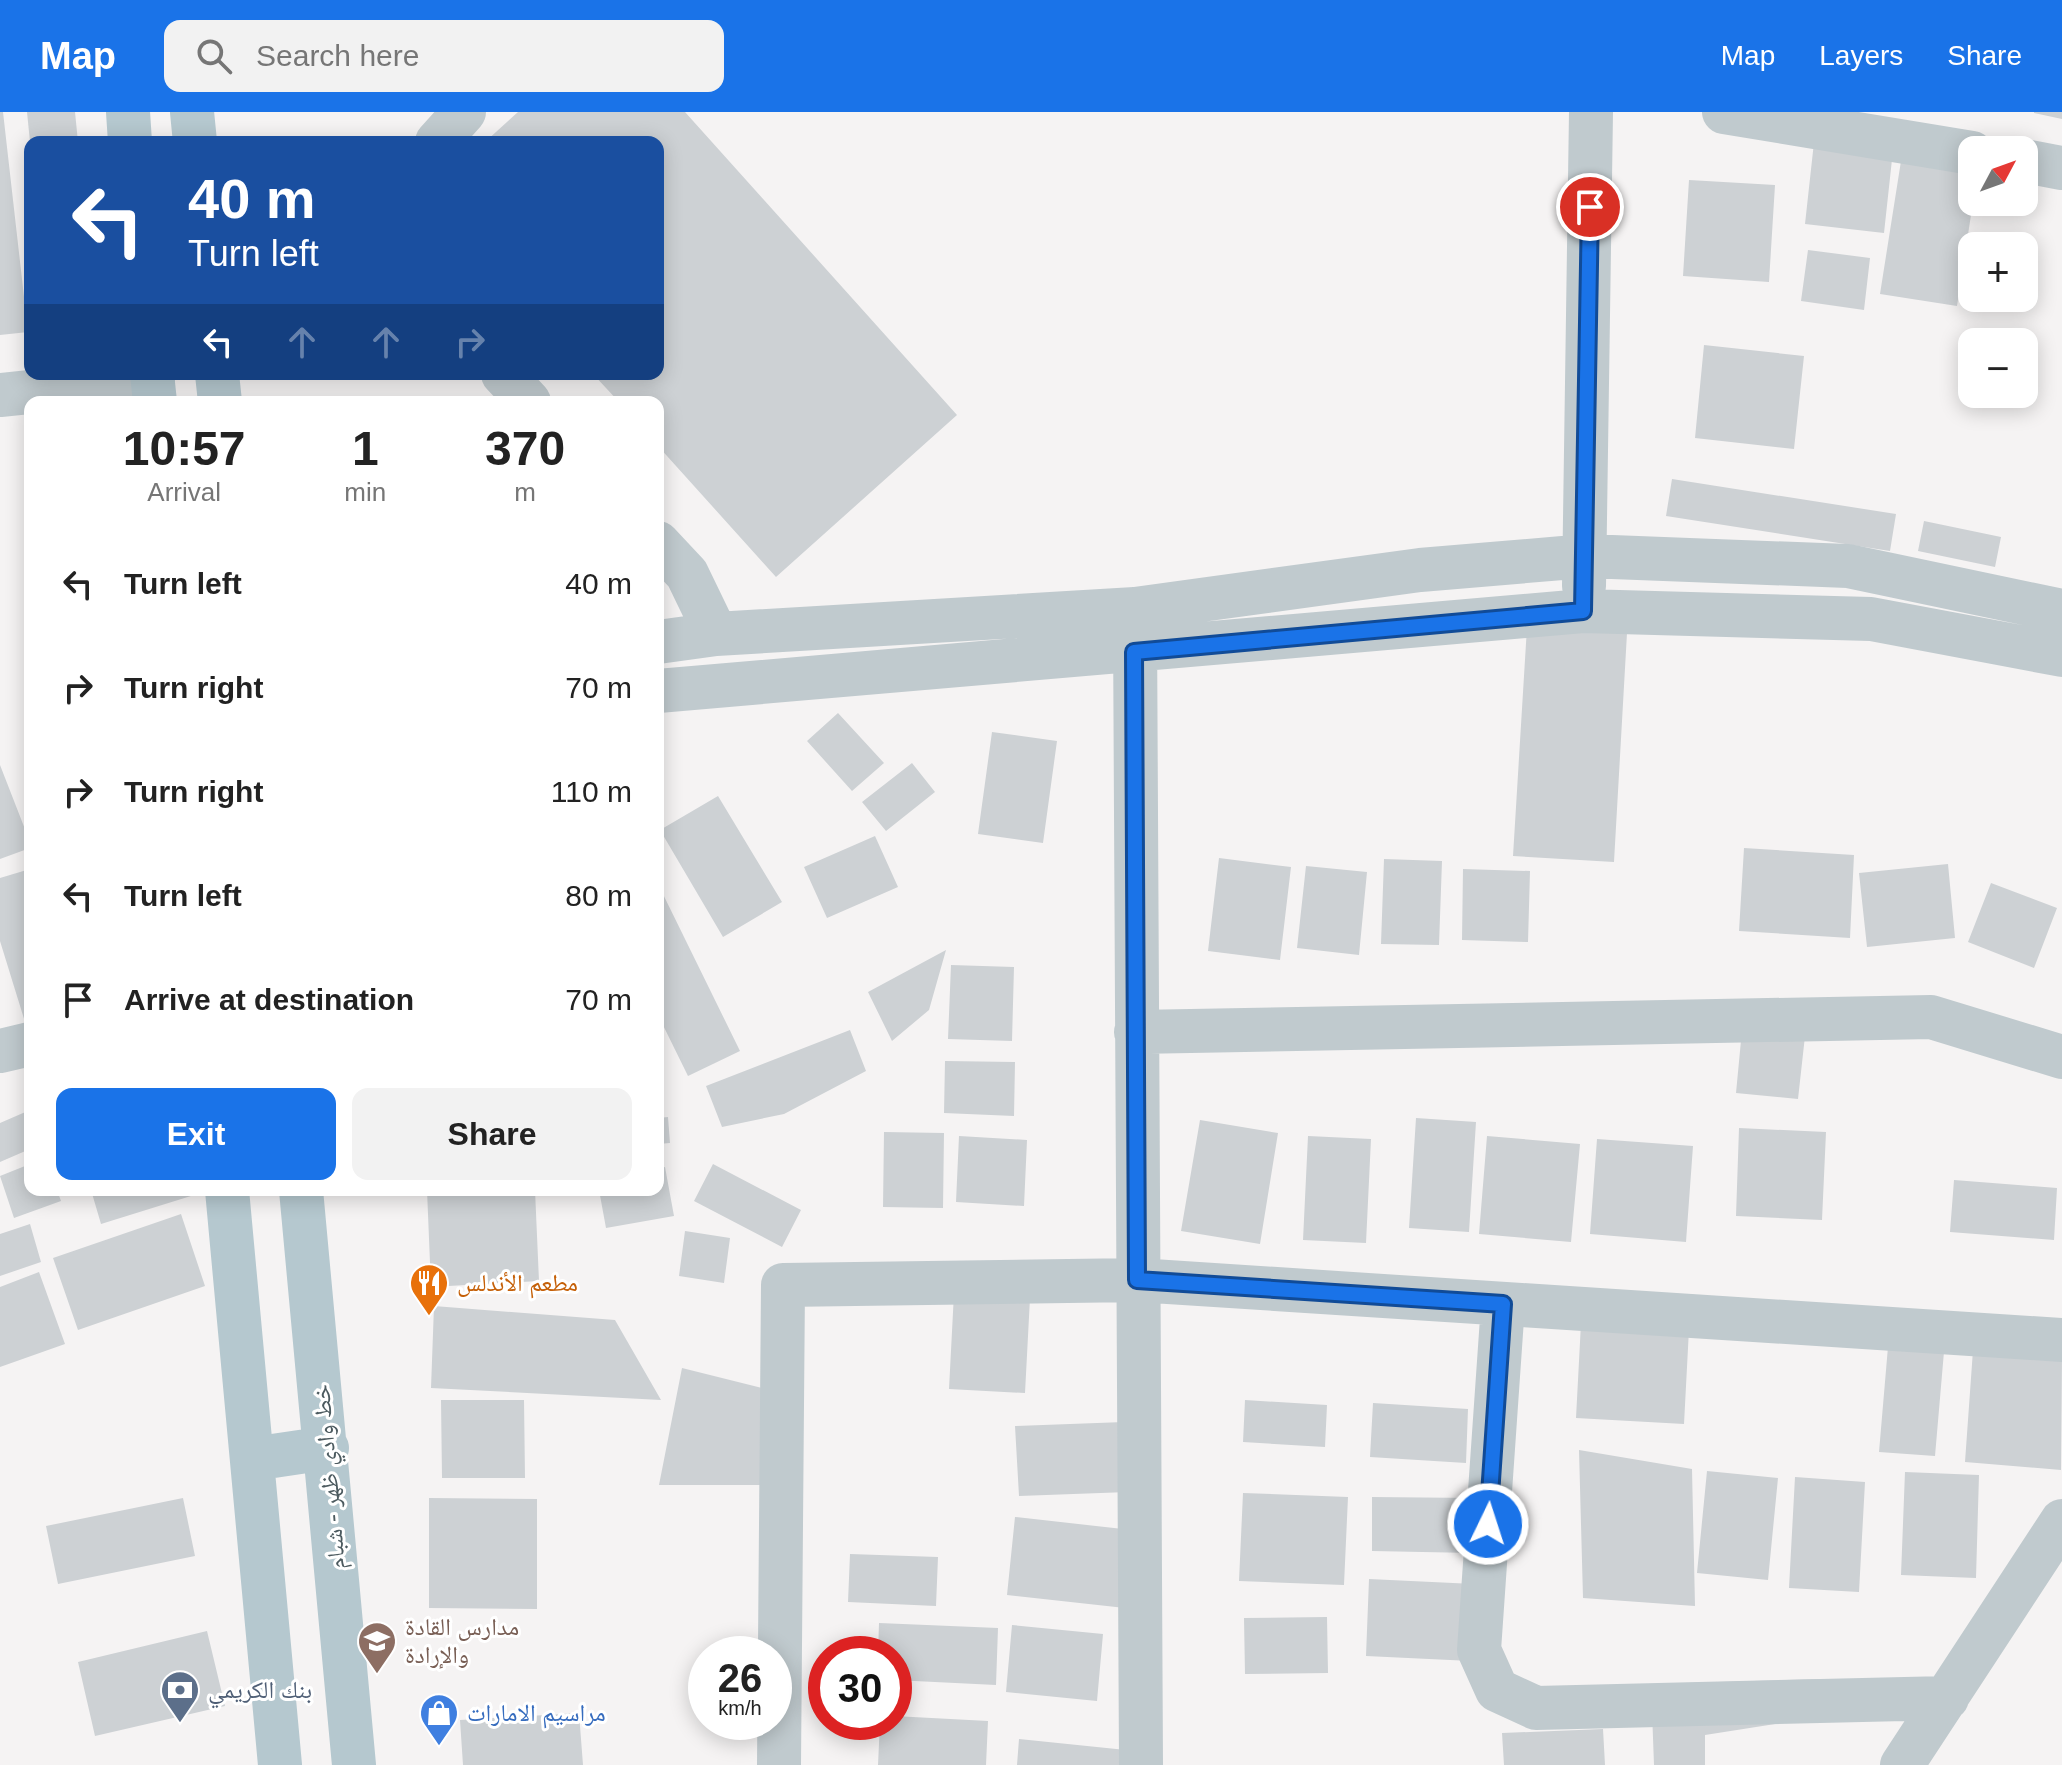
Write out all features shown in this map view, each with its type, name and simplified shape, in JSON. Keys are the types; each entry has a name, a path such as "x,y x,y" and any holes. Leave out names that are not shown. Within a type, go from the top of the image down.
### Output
{"main road":[{"path":"128,112 130,136"},
{"path":"192,112 194,136"},
{"path":"228,1196 280,1765"},
{"name":"خط وادي ظهر - شبام","path":"302,1196 354,1765"},
{"path":"253,1459 327,1448"}],"street":[{"path":"442,136 464,112"},
{"path":"1583,611 1591,112"},
{"path":"1724,112 1958,151"},
{"path":"2038,164 2062,168"},
{"path":"509,380 523,396"},
{"path":"0,395 153,385"},
{"path":"664,549 687,574 716,634"},
{"path":"664,641 716,634 1135,609 1420,570 1586,556 1848,566 2062,611"},
{"path":"1135,609 1141,1765"},
{"path":"664,691 1583,611 1871,619 2062,655"},
{"path":"1136,1032 1931,1017 2062,1057"},
{"path":"0,1051 24,1045"},
{"path":"779,1765 783,1285 1137,1280 2062,1340"},
{"path":"1503,1304 1479,1650 1497,1690 1536,1708 1947,1698"},
{"path":"1902,1765 2062,1521"}],"building":[{"path":"0,112 3,112 24,297 24,332 0,335"},
{"path":"27,112 75,112 77,136 29,136"},
{"path":"518,112 685,112 957,415 776,577 664,453 664,396 613,396 599,380 664,380 664,136 492,136"},
{"path":"2062,112 2062,119 2034,113"},
{"path":"1815,133 1894,141 1884,233 1805,224"},
{"path":"1901,161 1958,170 1958,216 1971,216 1968,232 1958,232 1957,306 1880,294"},
{"path":"1689,180 1775,185 1769,282 1683,276"},
{"path":"1808,250 1870,258 1864,310 1801,301"},
{"path":"1704,345 1804,356 1794,449 1695,438"},
{"path":"1672,479 1896,514 1890,551 1666,516"},
{"path":"1924,521 2001,537 1995,567 1918,551"},
{"path":"1527,627 1627,633 1614,862 1513,856"},
{"path":"838,713 884,763 852,791 807,741"},
{"path":"992,732 1057,741 1043,843 978,834"},
{"path":"912,763 935,792 886,831 862,802"},
{"path":"0,765 24,827 24,850 0,859"},
{"path":"718,796 782,902 723,937 664,837 664,828"},
{"path":"875,836 898,887 827,918 804,867"},
{"path":"1744,848 1854,855 1850,938 1739,931"},
{"path":"1219,858 1291,867 1280,960 1208,951"},
{"path":"1384,859 1442,861 1439,945 1381,944"},
{"path":"1948,864 1955,938 1867,947 1859,873"},
{"path":"1306,866 1367,872 1359,955 1297,948"},
{"path":"1463,869 1530,871 1528,942 1462,940"},
{"path":"24,871 24,1019 0,941 0,878"},
{"path":"1991,883 2057,908 2034,968 1968,942"},
{"path":"664,896 740,1051 688,1076 664,1027"},
{"path":"946,950 929,1010 892,1041 868,992"},
{"path":"951,965 1014,967 1012,1041 948,1039"},
{"path":"850,1030 866,1071 784,1114 722,1127 706,1086"},
{"path":"1742,1030 1805,1036 1798,1099 1736,1093"},
{"path":"945,1061 1015,1062 1014,1116 944,1113"},
{"path":"24,1113 24,1152 0,1162 0,1123"},
{"path":"664,1117 668,1117 670,1143 664,1144"},
{"path":"1416,1118 1476,1122 1469,1232 1409,1228"},
{"path":"1200,1120 1278,1133 1260,1244 1181,1231"},
{"path":"1739,1128 1826,1132 1822,1220 1736,1216"},
{"path":"884,1132 944,1133 943,1208 883,1207"},
{"path":"959,1136 1027,1140 1024,1206 956,1202"},
{"path":"1308,1136 1371,1139 1366,1243 1303,1240"},
{"path":"1487,1136 1580,1144 1571,1242 1479,1234"},
{"path":"1597,1139 1693,1146 1686,1242 1590,1234"},
{"path":"713,1164 801,1210 782,1247 694,1201"},
{"path":"24,1166 24,1196 59,1196 61,1201 14,1218 0,1176"},
{"path":"664,1167 674,1216 606,1228 600,1196 664,1196"},
{"path":"1954,1180 2057,1188 2054,1240 1950,1232"},
{"path":"93,1196 191,1196 101,1224"},
{"path":"427,1196 535,1196 539,1281 431,1287"},
{"path":"181,1214 205,1286 78,1330 53,1258"},
{"path":"30,1224 41,1262 0,1276 0,1234"},
{"path":"685,1231 730,1238 724,1283 679,1276"},
{"path":"39,1272 65,1344 0,1367 0,1287"},
{"path":"954,1293 1030,1298 1025,1393 949,1389"},
{"path":"434,1306 615,1320 661,1400 431,1388"},
{"path":"1581,1323 1689,1329 1684,1424 1576,1418"},
{"path":"1889,1335 1945,1340 1935,1456 1879,1452"},
{"path":"1973,1350 2062,1358 2061,1470 1965,1462"},
{"path":"682,1368 774,1391 762,1485 659,1485"},
{"path":"441,1400 524,1400 525,1478 442,1478"},
{"path":"1245,1400 1327,1405 1325,1447 1243,1442"},
{"path":"1373,1403 1468,1409 1466,1463 1370,1457"},
{"path":"1124,1422 1128,1492 1019,1496 1015,1426"},
{"path":"1579,1450 1692,1469 1695,1606 1583,1598"},
{"path":"1707,1471 1778,1478 1768,1580 1697,1573"},
{"path":"1905,1472 1979,1475 1976,1578 1901,1575"},
{"path":"1795,1477 1865,1482 1859,1592 1789,1588"},
{"path":"1243,1493 1348,1497 1344,1585 1239,1581"},
{"path":"1372,1497 1474,1498 1473,1553 1372,1551"},
{"path":"183,1498 195,1556 58,1584 46,1526"},
{"path":"429,1498 537,1499 537,1609 429,1608"},
{"path":"1015,1517 1132,1530 1125,1608 1007,1595"},
{"path":"850,1554 938,1557 936,1606 848,1602"},
{"path":"1369,1579 1474,1584 1471,1661 1366,1656"},
{"path":"1327,1617 1328,1673 1245,1674 1244,1618"},
{"path":"879,1623 998,1628 996,1685 912,1681 912,1636 879,1636"},
{"path":"1012,1625 1103,1634 1097,1701 1006,1692"},
{"path":"207,1631 225,1706 95,1736 78,1662"},
{"path":"1820,1679 1826,1716 1705,1735 1705,1765 1654,1765 1651,1684"},
{"path":"579,1713 583,1765 463,1765 460,1720"},
{"path":"912,1717 988,1721 986,1765 878,1765 879,1740 912,1740"},
{"path":"1603,1729 1605,1765 1504,1765 1502,1733"},
{"path":"1019,1739 1126,1750 1125,1765 1017,1765"}],"place":[{"name":"مطعم الأندلس","path":"429,1317"},
{"name":"مدارس القادة والإرادة","path":"377,1675"},
{"name":"بنك الكريمي","path":"180,1724"},
{"name":"مراسيم الامارات","path":"439,1747"}],"route":[{"path":"1488,1524 1503,1304 1137,1280 1134,652 1583,611 1590,207"}]}
